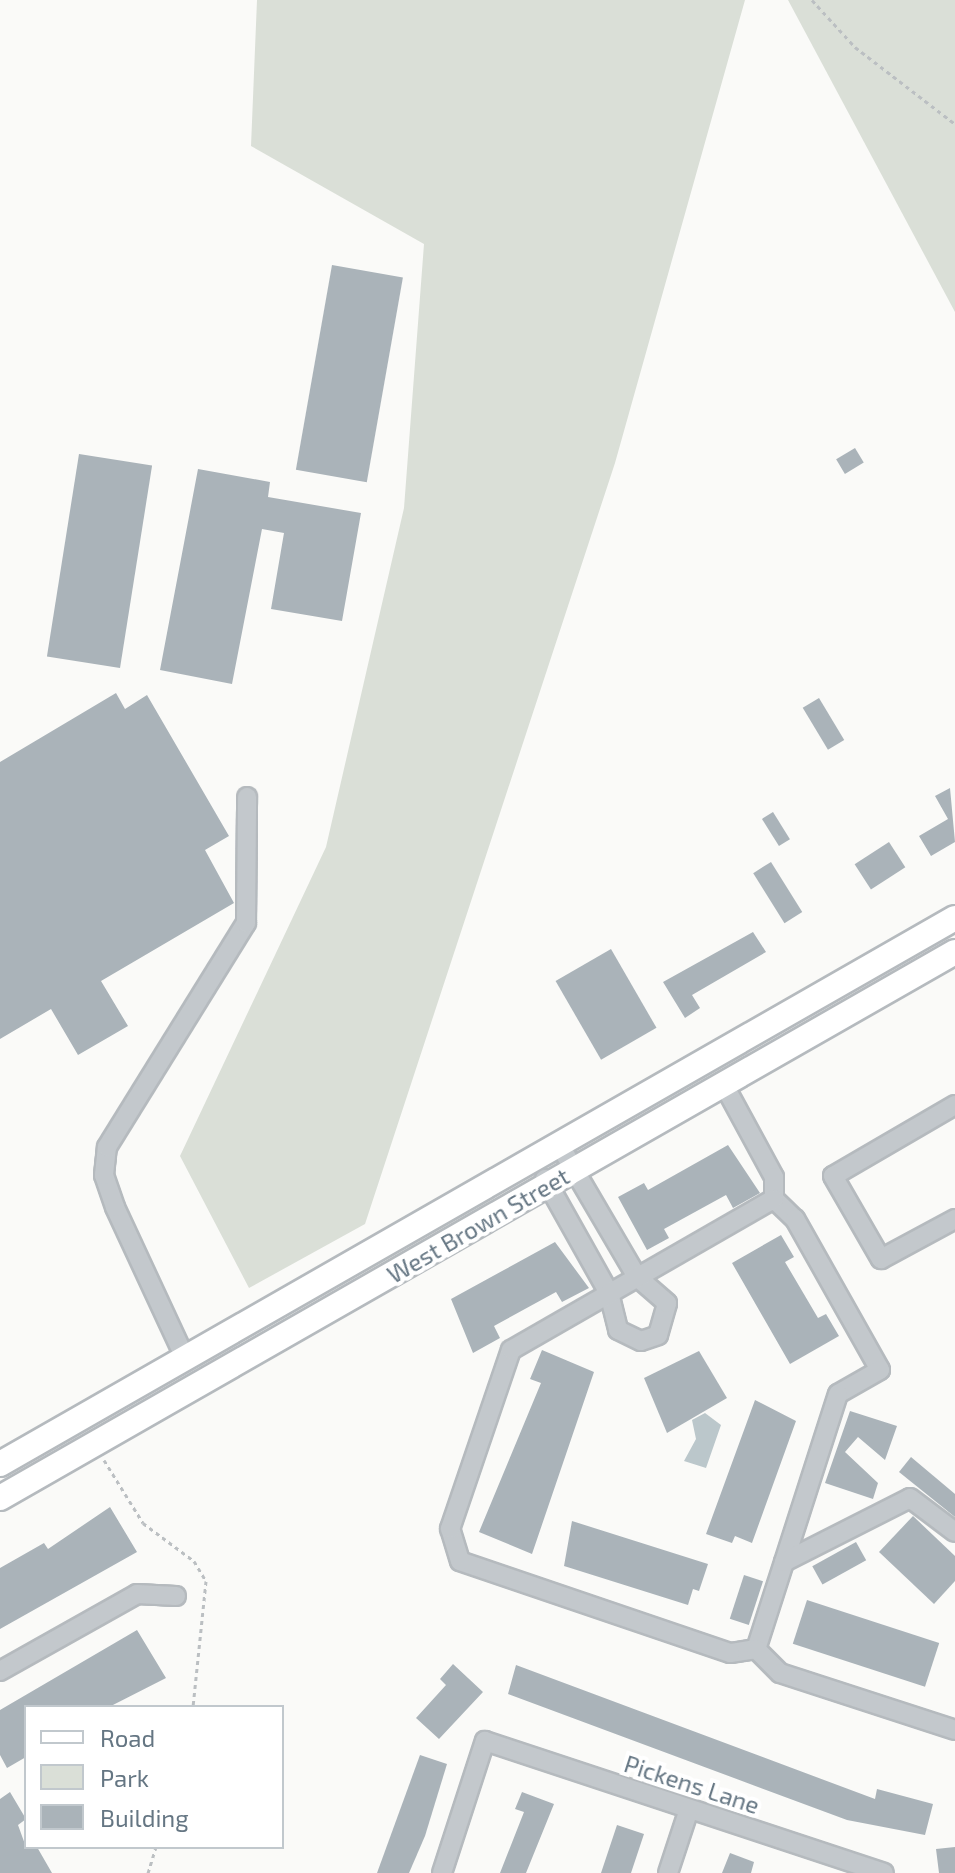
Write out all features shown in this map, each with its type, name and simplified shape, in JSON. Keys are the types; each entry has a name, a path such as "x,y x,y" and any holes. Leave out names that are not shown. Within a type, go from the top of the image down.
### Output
{"main road":[{"path":"547,1182 542,1169 621,1121 636,1100 955,918"},
{"name":"West Brown Street","path":"0,1464 185,1358 566,1156 724,1085 955,952"},
{"path":"806,1003 819,1030"},
{"name":"West Brown Street","path":"0,1498 547,1182"},
{"path":"185,1358 199,1385"}],"street":[{"path":"185,1358 115,1207 104,1175 107,1147 246,923 247,797"},
{"path":"724,1085 774,1177 774,1199 795,1219 880,1370 838,1394 756,1649"},
{"path":"955,1105 833,1176 881,1259 955,1219"},
{"path":"547,1182 609,1293 625,1336 658,1335 668,1320 667,1303 637,1277 566,1156"},
{"path":"756,1649 730,1653 468,1568 454,1549 450,1529 511,1350 774,1199"},
{"path":"784,1562 910,1498 955,1532"},
{"path":"0,1671 137,1594 176,1596"},
{"path":"756,1649 780,1673 955,1730"},
{"name":"Pickens Lane","path":"442,1873 485,1741 884,1873"},
{"path":"668,1873 689,1809"}],"path":[{"path":"812,0 855,47 955,124"},
{"path":"102,1457 143,1523 194,1561 206,1581 193,1705"},
{"path":"148,1873 155,1849"}],"green space":[{"path":"257,0 745,0 615,463 365,1224 249,1288 180,1156 326,847 404,508 424,244 251,146"},
{"path":"788,0 955,0 955,312"}],"shaded area":[{"path":"705,1413 721,1425 706,1468 684,1461 696,1439 692,1420"}],"building":[{"path":"332,265 403,278 367,482 296,470"},
{"path":"855,448 864,463 845,474 836,459"},
{"path":"79,454 152,466 120,668 47,656"},
{"path":"198,469 270,482 268,497 361,513 342,621 271,609 284,533 262,529 232,684 160,670"},
{"path":"116,693 125,709 147,695 229,836 205,850 234,903 101,981 128,1026 78,1055 51,1009 0,1039 0,762"},
{"path":"819,698 844,740 828,750 803,708"},
{"path":"950,788 955,842 931,856 919,836 948,819 935,796"},
{"path":"773,812 790,839 779,846 762,819"},
{"path":"889,842 905,867 871,889 855,864"},
{"path":"771,862 802,912 784,923 753,873"},
{"path":"753,932 766,952 692,995 700,1008 685,1018 663,982"},
{"path":"611,949 656,1028 601,1060 556,981"},
{"path":"728,1145 760,1193 733,1208 726,1195 664,1229 669,1238 647,1250 618,1197 644,1183 648,1190"},
{"path":"781,1235 794,1257 785,1262 818,1318 826,1314 839,1336 790,1364 732,1263"},
{"path":"555,1242 589,1288 562,1302 556,1292 494,1326 500,1338 473,1353 451,1299"},
{"path":"542,1350 594,1372 532,1554 479,1532 541,1383 530,1379"},
{"path":"699,1351 727,1398 667,1433 644,1378"},
{"path":"755,1400 796,1421 752,1543 735,1536 732,1543 706,1534"},
{"path":"850,1411 897,1426 885,1460 858,1437 845,1452 878,1483 873,1499 825,1483"},
{"path":"911,1457 955,1494 955,1517 899,1472"},
{"path":"110,1507 137,1552 0,1629 0,1568 44,1543 48,1549"},
{"path":"913,1516 955,1556 955,1581 934,1604 879,1552"},
{"path":"572,1521 708,1564 699,1591 693,1589 688,1605 564,1566"},
{"path":"856,1542 866,1560 822,1585 812,1566"},
{"path":"744,1575 763,1581 749,1625 730,1619"},
{"path":"807,1600 939,1643 925,1687 793,1644"},
{"path":"137,1630 166,1678 113,1705 24,1705 24,1758 7,1768 0,1755 0,1710"},
{"path":"453,1664 483,1692 439,1739 416,1718 446,1685 440,1679"},
{"path":"516,1665 875,1799 877,1789 933,1804 925,1835 847,1820 508,1694"},
{"path":"420,1755 447,1764 425,1836 409,1873 377,1873"},
{"path":"10,1792 24,1816 24,1820 18,1825 24,1849 38,1849 52,1873 0,1873 0,1799"},
{"path":"522,1792 554,1804 526,1873 500,1873 524,1812 515,1809"},
{"path":"617,1825 644,1834 631,1873 601,1873"},
{"path":"955,1847 955,1873 939,1873 936,1849"},
{"path":"730,1853 754,1862 751,1873 722,1873"}]}
